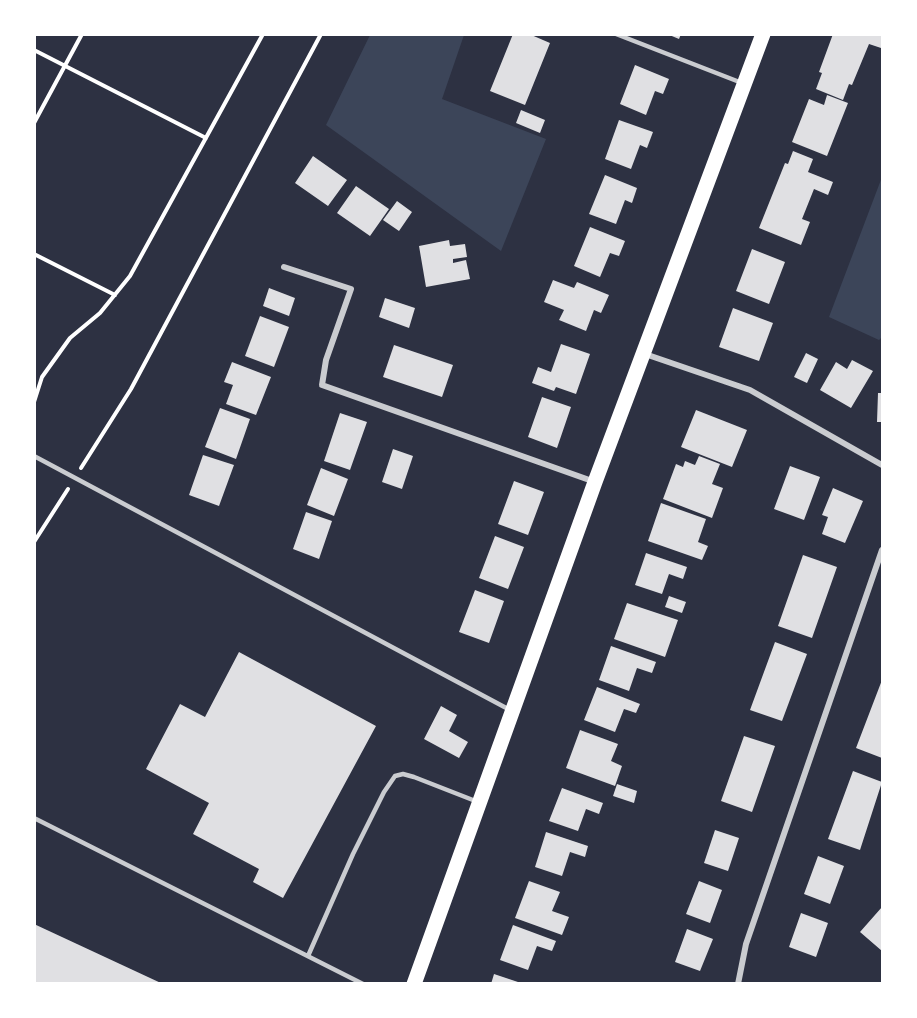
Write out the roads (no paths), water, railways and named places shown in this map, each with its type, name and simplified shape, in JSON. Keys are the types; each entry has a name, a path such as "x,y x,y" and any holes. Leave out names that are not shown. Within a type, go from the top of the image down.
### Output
{"main road":[{"path":"414,984 595,482 763,34"}],"street":[{"path":"284,267 351,289 326,360 322,385 595,482"},
{"path":"643,354 750,390 882,465"},
{"path":"738,984 746,944 882,550"}],"lane":[{"path":"615,34 744,84"},
{"path":"34,456 512,711"},
{"path":"309,956 353,854 384,792 395,776 403,774 414,777 479,803"},
{"path":"34,818 363,984"}]}
